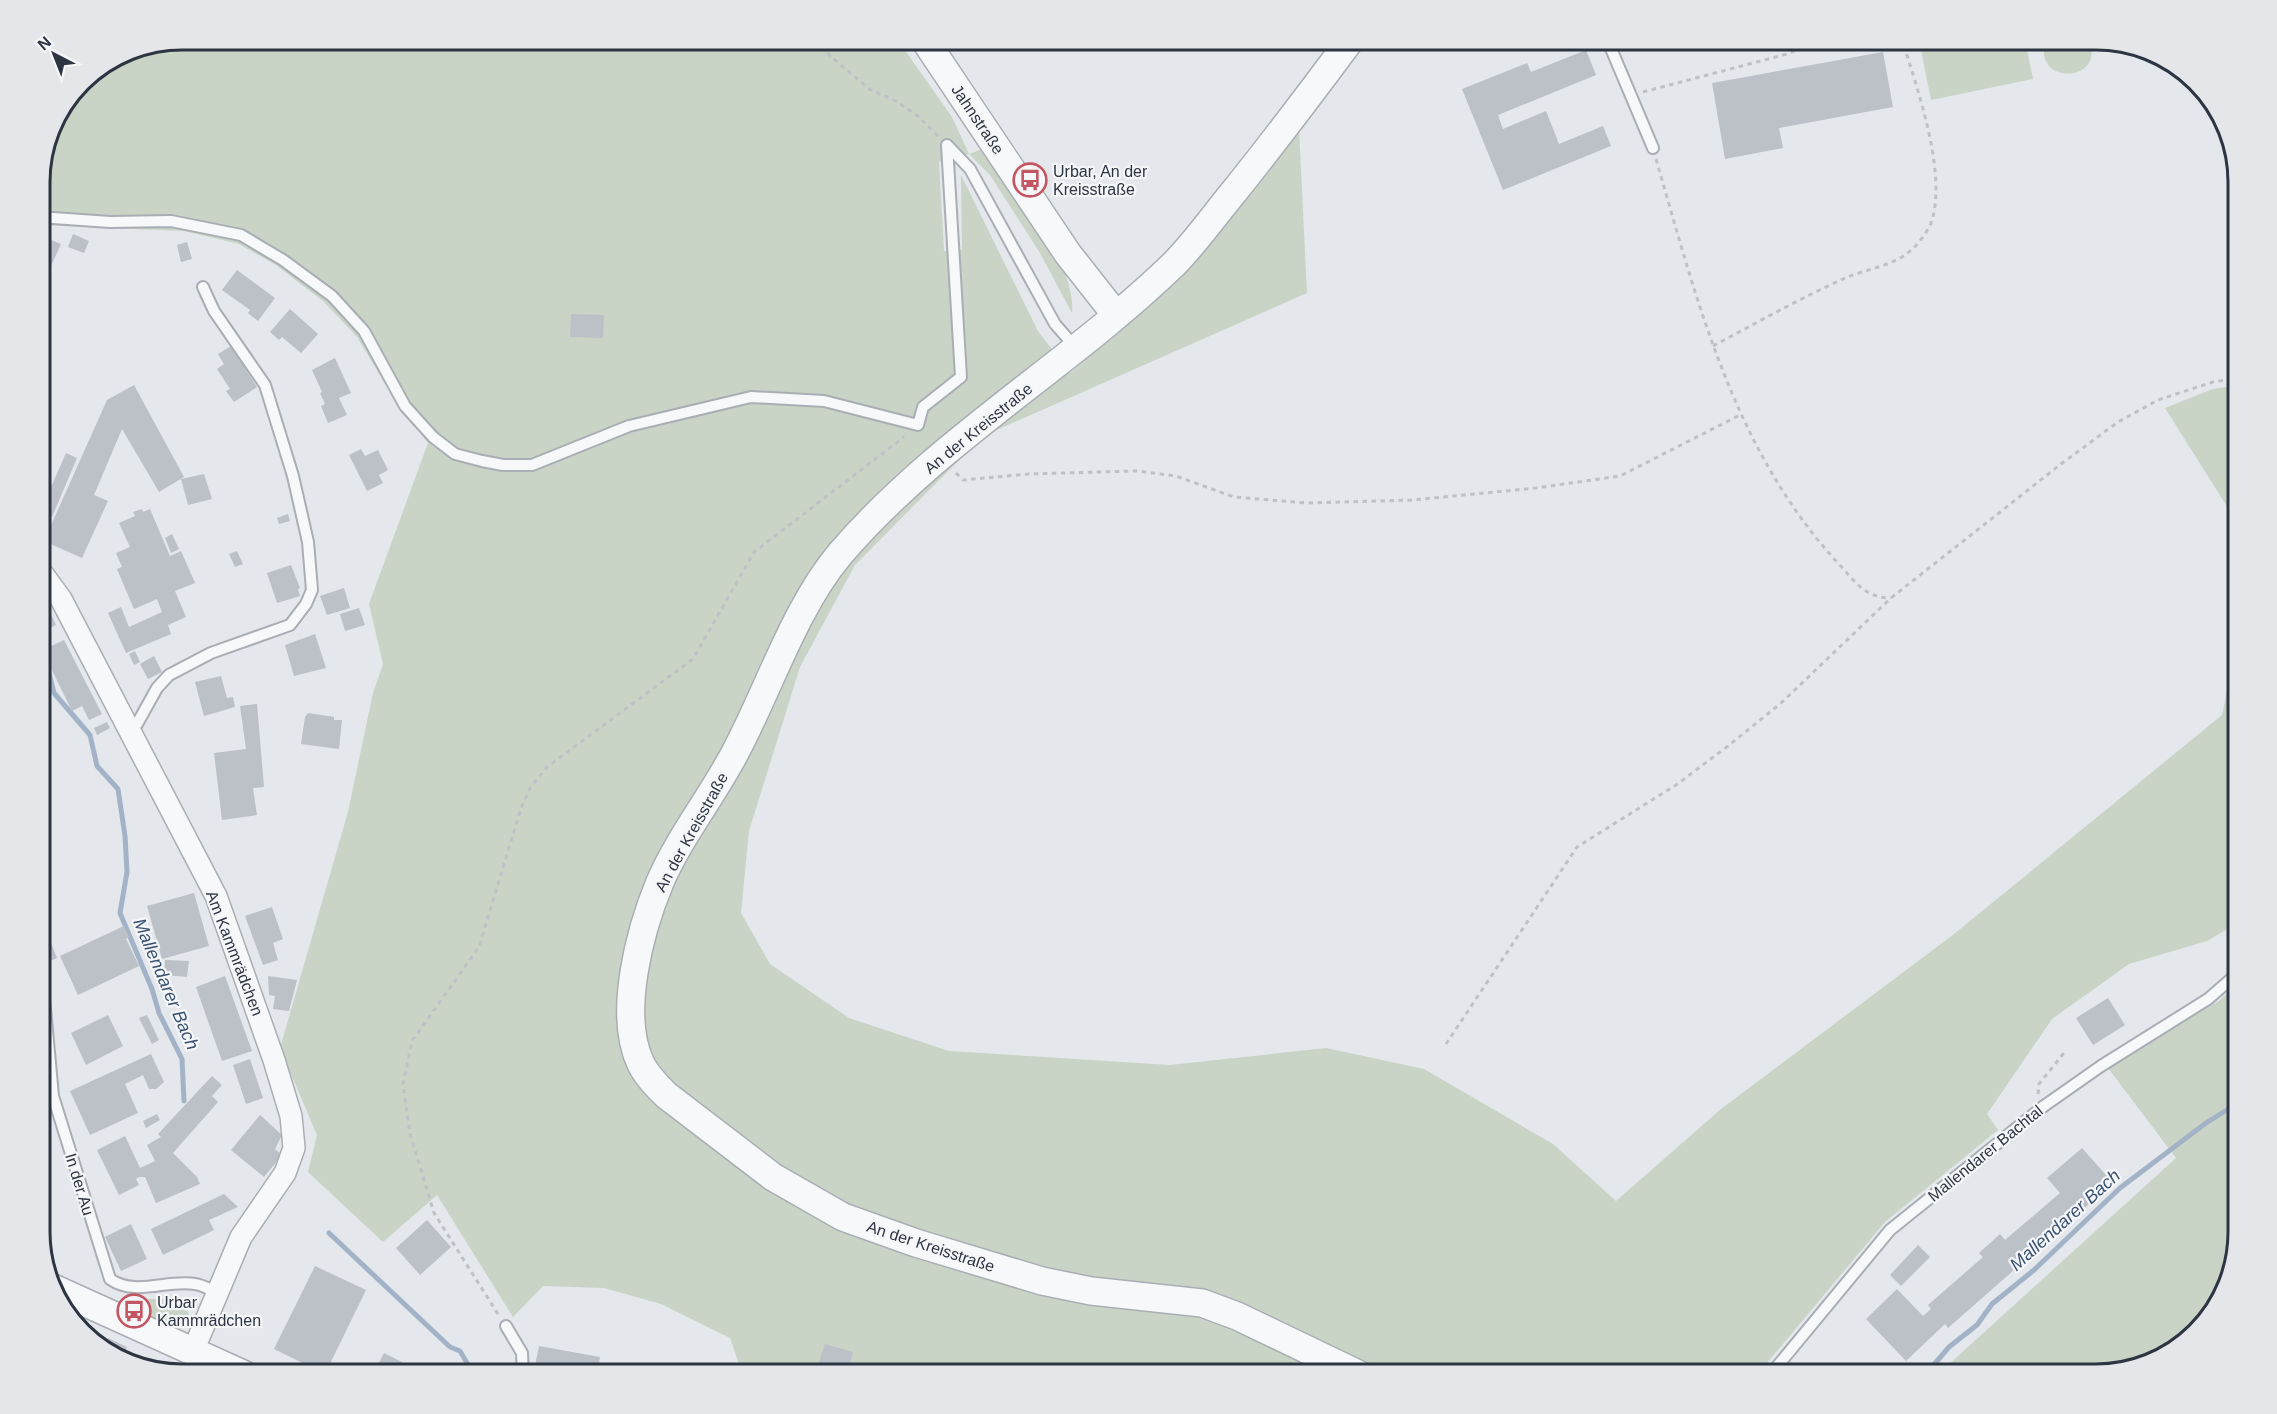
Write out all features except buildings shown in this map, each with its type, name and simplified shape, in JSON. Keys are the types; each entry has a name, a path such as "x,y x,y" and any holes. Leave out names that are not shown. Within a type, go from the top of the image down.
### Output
{"street":[{"name":"Jahnstraße","path":"931,50 1068,254 1116,315"},
{"name":"An der Kreisstraße","path":"1337,1364 1268,1330 1202,1303 1091,1291 1042,1281 916,1243 843,1217 773,1177 666,1095 651,1080 641,1064 631,1033 632,984 646,920 661,880 736,752 808,604 832,566 877,516 938,459 1077,348 1175,262 1206,226 1342,50"},
{"name":"Am Kammrädchen","path":"50,584 61,599 127,730 216,896 274,1060 291,1116 294,1148 285,1173 241,1238 193,1351"},
{"path":"64,1293 221,1364"}],"lane":[{"path":"1612,50 1653,148"},
{"path":"947,145 970,169 1055,324 1077,348"},
{"path":"50,218 110,222 171,221 241,235 283,260 332,296 364,331 405,405 433,437 455,454 503,465 532,465 629,426 751,398 824,401 918,425 923,407 961,377 947,145"},
{"path":"127,730 137,724 157,688 169,675 211,653 290,625 306,604 312,590 308,542 293,476 265,386 214,310 203,287"},
{"name":"Mallendarer Bachtal","path":"1779,1364 1890,1230 2044,1106 2101,1066 2208,999 2228,982"},
{"name":"In der Au","path":"50,1063 53,1096 110,1279 119,1285 131,1287 195,1284 218,1293"},
{"path":"506,1326 522,1353 522,1364"}],"path":[{"path":"824,50 869,89 896,101 918,116 947,145"},
{"path":"1631,95 1796,50"},
{"path":"1713,346 1845,278 1892,262 1909,252 1921,240 1933,218 1935,167 1921,102 1905,50"},
{"path":"1653,148 1713,346 1765,462 1787,498 1820,542 1865,592 1877,598 1891,598"},
{"path":"1446,1044 1577,847 1676,785 1746,732 1780,704 1891,598 2118,422 2158,400 2213,382 2227,380"},
{"path":"938,459 963,480 1029,474 1137,471 1176,477 1234,497 1306,503 1412,500 1536,488 1620,476 1742,414"},
{"path":"506,1326 434,1214 410,1134 403,1084 412,1041 479,947 521,808 530,788 547,767 693,659 753,552 852,479 918,425"},
{"path":"2044,1106 2038,1098 2039,1084 2064,1053"}],"green space":[{"path":"172,50 905,50 952,117 969,154 939,162 944,251 962,250 961,175 1038,331 1070,373 1211,244 1299,129 1307,293 983,436 855,565 800,667 749,831 741,913 770,964 849,1018 949,1051 1170,1065 1326,1048 1424,1069 1553,1144 1616,1201 1721,1109 1954,934 2222,715 2227,689 2228,929 2207,941 2129,964 2052,1019 1987,1114 1998,1130 1885,1222 1766,1364 739,1364 730,1338 661,1304 604,1288 543,1286 513,1317 437,1195 383,1242 308,1172 317,1135 280,1048 348,812 373,693 383,664 369,604 428,443 397,403 357,337 324,302 276,265 239,244 184,231 50,225 50,172 54,147 67,115 94,82 115,67 131,60 155,52"},
{"path":"1921,50 2027,50 2033,79 1931,100"},
{"path":"2045,50 2091,50 2092,54 2087,65 2079,72 2068,74 2048,65"},
{"path":"991,146 1055,250 1071,294 1072,313 1040,253 990,175 969,154"},
{"path":"2227,387 2227,507 2165,408 2213,389"},
{"path":"2228,993 2228,1233 2223,1267 2210,1299 2200,1313 2189,1326 2162,1347 2130,1360 2096,1364 1949,1364 2176,1158 2108,1068"},
{"path":"133,1299 174,1301 186,1308 189,1315 174,1324 156,1323 141,1314"}],"waterway":[{"name":"Mallendarer Bach","path":"50,677 54,693 90,735 97,766 118,789 125,836 127,872 120,913 152,989 159,1013 182,1059 184,1101"},
{"name":"Mallendarer Bach","path":"1934,1364 1949,1347 1977,1325 1992,1304 2034,1270 2120,1188 2206,1123 2228,1109"},
{"name":"Mallendarer Bach","path":"329,1233 450,1347 460,1351 468,1364"}],"place":[{"name":"Urbar, An der Kreisstraße","path":"1030,180"},
{"name":"Urbar Kammrädchen","path":"134,1311"}]}
